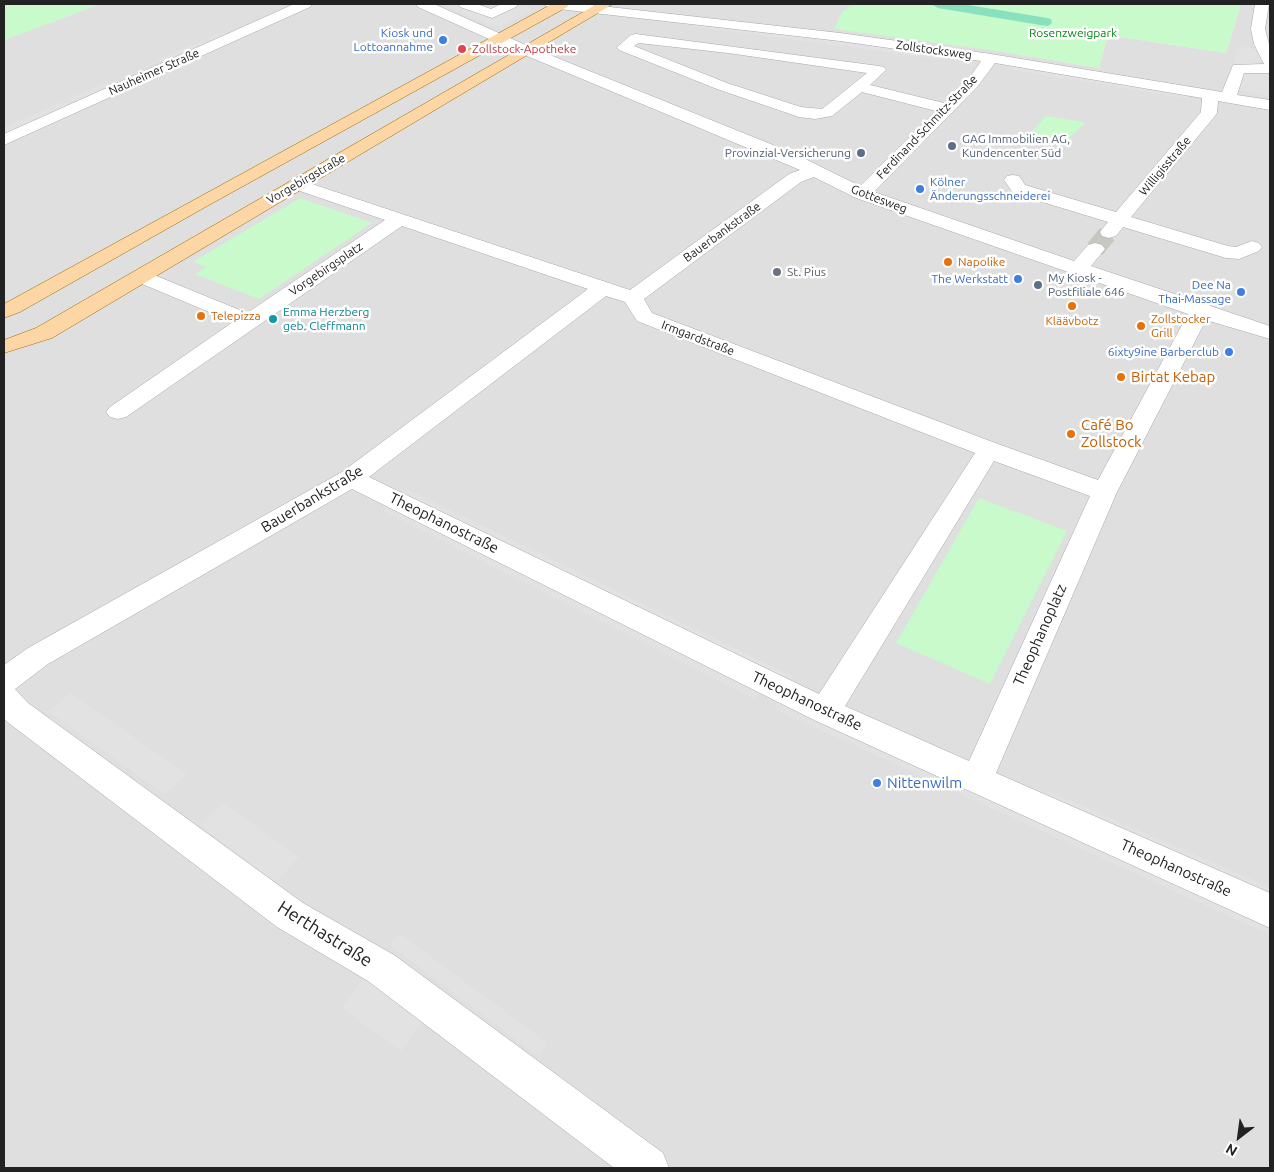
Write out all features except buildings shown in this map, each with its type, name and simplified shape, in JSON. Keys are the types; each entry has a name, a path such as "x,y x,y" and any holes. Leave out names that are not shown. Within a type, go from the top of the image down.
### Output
{"main road":[{"name":"Vorgebirgstraße","path":"4,312 557,4"},
{"name":"Vorgebirgstraße","path":"4,347 44,333 601,7"}],"street":[{"name":"Nauheimer Straße","path":"4,140 305,4"},
{"name":"Gottesweg","path":"423,4 525,50 787,157 862,194 1200,311 1270,333"},
{"path":"465,4 492,14 511,4"},
{"name":"Zollstocksweg","path":"557,4 601,7 991,58 1270,105"},
{"path":"1262,4 1258,29 1261,44 1270,62"},
{"path":"636,38 879,70 859,87 826,113 799,112 722,86 624,47 636,38"},
{"name":"Ferdinand-Schmitz-Straße","path":"862,194 973,82 991,58"},
{"path":"1228,98 1238,68 1270,69"},
{"path":"120,70 123,73 139,78"},
{"path":"859,87 947,109"},
{"name":"Willigisstraße","path":"1114,226 1209,112 1210,95"},
{"name":"Bauerbankstraße","path":"633,298 795,178 813,171"},
{"path":"1013,180 1019,189 1114,226 1226,252 1239,253 1252,247"},
{"path":"297,184 633,298"},
{"name":"Vorgebirgsplatz","path":"118,412 399,219"},
{"path":"1078,269 1095,249"},
{"path":"142,277 248,321"},
{"name":"Bauerbankstraße","path":"4,681 38,656 352,478 603,288"},
{"name":"Irmgardstraße","path":"633,298 644,317 989,450 1104,492"},
{"name":"Theophanoplatz","path":"977,779 1104,492 1200,311"},
{"path":"825,711 989,450"},
{"name":"Theophanostraße","path":"352,478 825,711 1270,910"},
{"name":"Herthastraße","path":"4,698 17,712 290,915 381,968 648,1168"}],"shaded area":[{"path":"100,4 855,4 854,6 1004,52 1099,68 1106,42 1114,36 1226,53 1241,4 1270,4 1270,1168 4,1168 4,40"},
{"path":"442,4 518,4 527,5 533,10 503,26 490,26"},
{"path":"699,23 936,54 945,60 696,27 693,24"},
{"path":"221,32 231,35 167,63 157,60"},
{"path":"1238,46 1257,49 1270,70 1270,96 1226,88"},
{"path":"1013,65 1185,94 1191,99 1012,70 1007,66"},
{"path":"105,83 115,86 79,103 67,99"},
{"path":"62,102 73,105 4,136 4,127"},
{"path":"407,489 792,676 787,684 401,495"},
{"path":"389,505 760,692 755,699 383,511"},
{"path":"70,693 187,774 165,795 48,711"},
{"path":"778,700 1270,923 1270,935 774,709"},
{"path":"1046,790 1270,887 1270,900 1043,800"},
{"path":"223,802 299,857 276,882 200,825"},
{"path":"399,933 548,1043 539,1057 389,945"},
{"path":"364,978 423,1020 401,1051 341,1008"}],"green space":[{"path":"4,4 100,4 4,40"},
{"name":"Rosenzweigpark","path":"855,4 1241,4 1226,53 1114,36 1106,42 1099,68 1004,52 834,29 842,12"},
{"path":"931,4 962,4 1047,18 1051,19 1052,23 1048,26 1040,25 938,8"},
{"path":"1046,116 1085,123 1062,145 1059,145 1029,135"},
{"path":"300,198 372,223 259,299 195,274 206,267 193,262"},
{"path":"979,498 1067,531 990,684 896,643"}],"tunnel":[{"path":"1095,249 1109,232"}],"place":[{"name":"Kiosk und Lottoannahme","path":"443,40"},
{"name":"Zollstock-Apotheke","path":"462,49"},
{"name":"GAG Immobilien AG, Kundencenter Süd","path":"952,146"},
{"name":"Provinzial-Versicherung","path":"861,153"},
{"name":"Kölner Änderungsschneiderei","path":"920,189"},
{"name":"Napolike","path":"948,262"},
{"name":"St. Pius","path":"777,272"},
{"name":"The Werkstatt","path":"1018,279"},
{"name":"My Kiosk - Postfiliale 646","path":"1038,285"},
{"name":"Dee Na Thai-Massage","path":"1241,292"},
{"name":"Kläävbotz","path":"1072,306"},
{"name":"Telepizza","path":"201,316"},
{"name":"Emma Herzberg geb. Cleffmann","path":"273,319"},
{"name":"Zollstocker Grill","path":"1141,326"},
{"name":"6ixty9ine Barberclub","path":"1229,352"},
{"name":"Birtat Kebap","path":"1121,377"},
{"name":"Café Bo Zollstock","path":"1071,434"},
{"name":"Nittenwilm","path":"877,783"}]}
